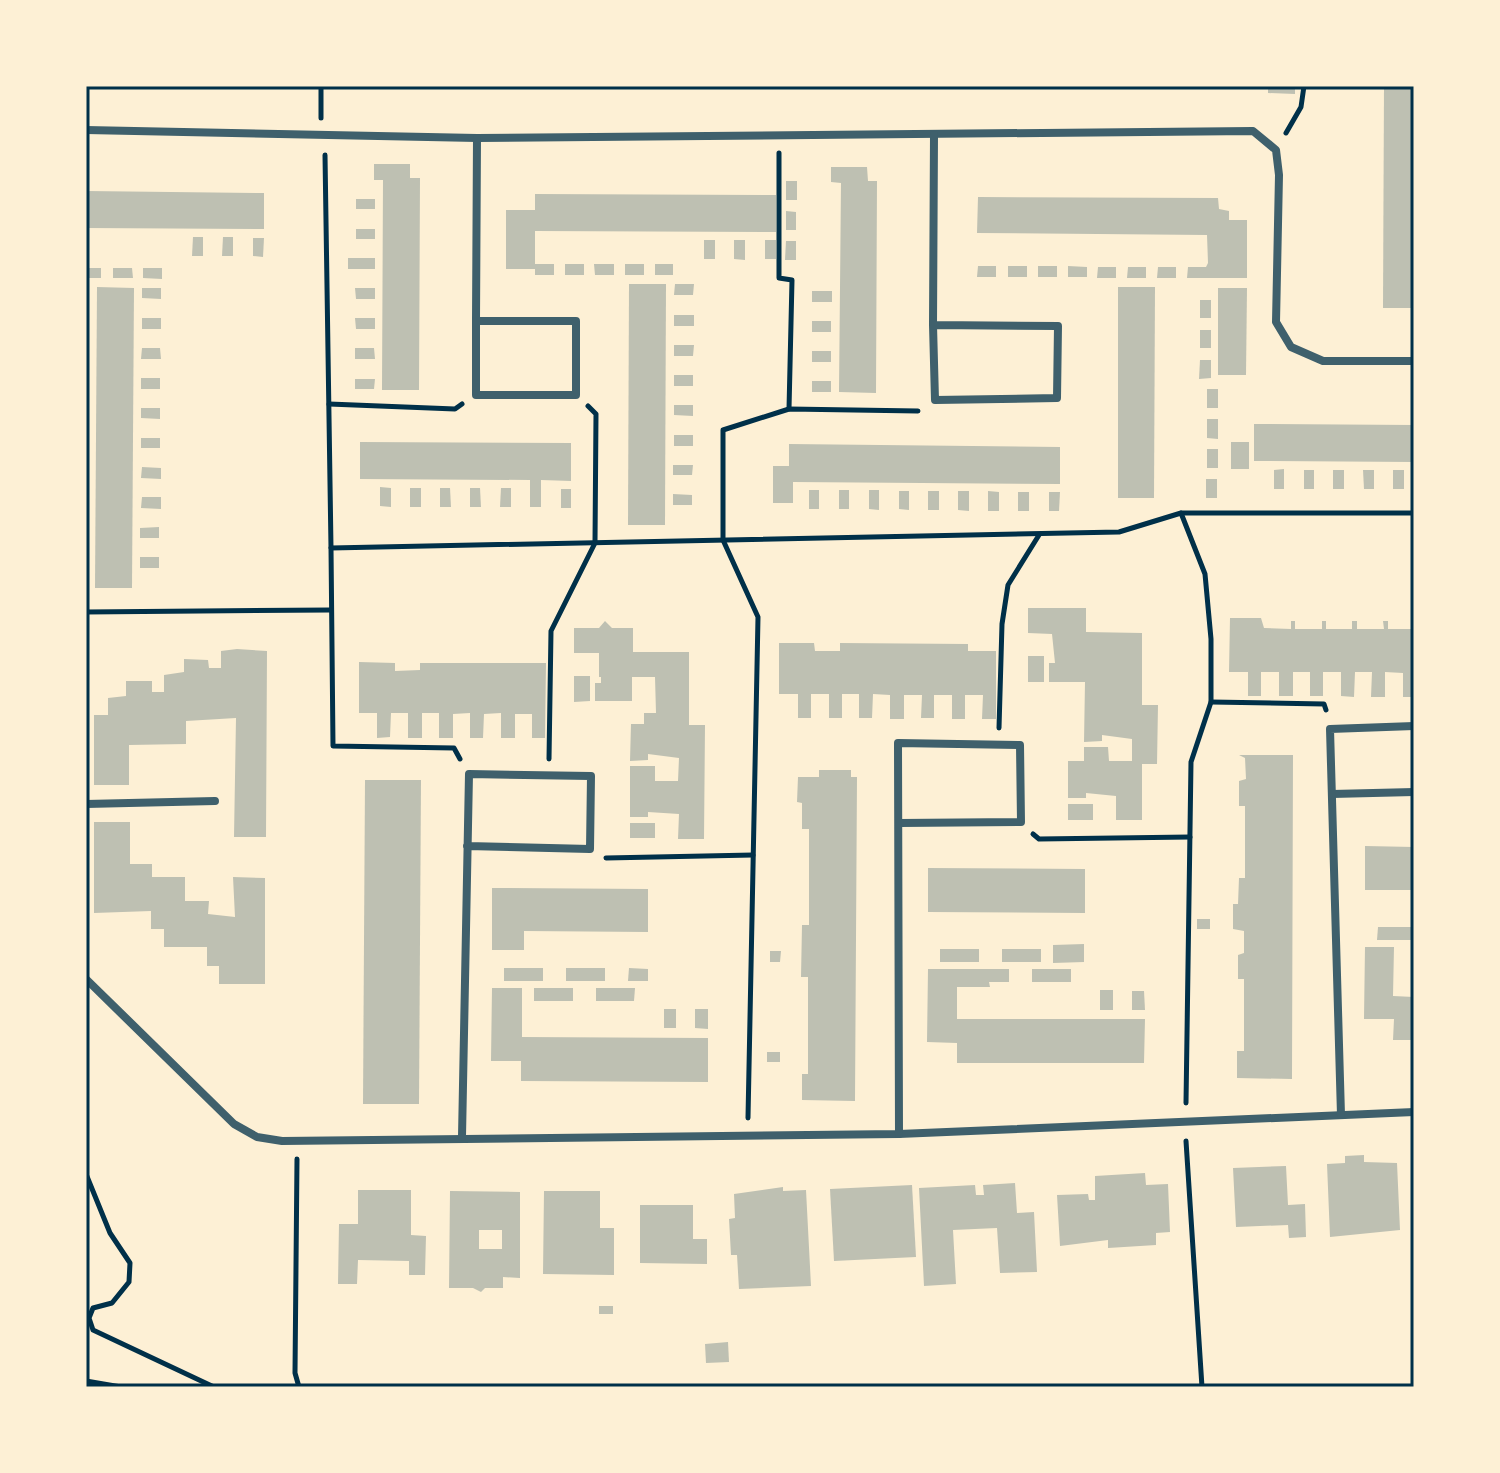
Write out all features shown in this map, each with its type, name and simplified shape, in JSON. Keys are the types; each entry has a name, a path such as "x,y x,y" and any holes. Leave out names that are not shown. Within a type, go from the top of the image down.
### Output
{"street":[{"path":"86,130 477,138 1253,131 1276,150 1279,175 1276,322 1291,347 1323,361 1414,361"},
{"path":"933,325 1058,326 1057,398 935,400 933,325 934,135"},
{"path":"476,321 576,321 576,395 476,395 476,321 477,138"},
{"path":"1341,1115 1330,729 1414,726"},
{"path":"899,1134 898,743 1020,745 1021,822 900,823"},
{"path":"462,1137 467,846 469,774 591,776 590,849 467,846"},
{"path":"1332,794 1414,792"},
{"path":"86,804 215,801"},
{"path":"86,979 234,1124 257,1137 297,1142 462,1137 899,1134 1414,1112"}],"path":[{"path":"321,86 320,135 327,167 333,746 454,748"},
{"path":"1276,150 1301,107 1304,86"},
{"path":"779,136 779,278 792,280 789,409"},
{"path":"329,404 455,409 476,395"},
{"path":"549,775 551,631 595,543 596,414 576,395"},
{"path":"748,1135 758,617 723,540 723,430 789,409 918,411 935,400"},
{"path":"331,548 1119,532 1181,513 1414,513"},
{"path":"1181,513 1205,574 1211,639 1211,702 1191,762 1185,1123 1202,1387"},
{"path":"999,745 1002,624 1008,585 1039,534"},
{"path":"86,612 330,610"},
{"path":"1211,702 1324,704 1330,729"},
{"path":"1021,822 1039,839 1190,837"},
{"path":"590,849 607,859 753,855"},
{"path":"297,1142 295,1373 299,1387"},
{"path":"86,1174 110,1233 130,1263 129,1282 112,1303 93,1308 89,1318 93,1330 214,1387"},
{"path":"86,1381 121,1387"}],"building":[{"path":"1268,86 1295,86 1295,94 1268,93"},
{"path":"1384,86 1414,86 1414,308 1383,308"},
{"path":"374,164 410,164 410,178 420,178 419,390 382,390 383,180 374,180"},
{"path":"831,167 867,167 868,181 877,181 876,393 839,392 841,183 831,182"},
{"path":"786,181 797,181 797,200 786,200"},
{"path":"86,191 264,193 264,229 86,228"},
{"path":"535,194 776,195 776,232 535,231 535,264 554,264 554,275 535,275 535,269 506,269 506,210 535,210"},
{"path":"978,197 1218,198 1219,209 1229,211 1229,220 1247,220 1247,278 1187,278 1188,267 1206,267 1208,263 1207,235 977,233"},
{"path":"356,199 375,199 375,209 356,209"},
{"path":"786,211 796,212 796,230 786,230"},
{"path":"356,229 375,229 375,239 356,239"},
{"path":"193,237 203,237 203,256 192,256"},
{"path":"223,237 233,237 233,256 222,256"},
{"path":"253,238 264,238 263,257 253,256"},
{"path":"704,240 715,240 715,259 704,259"},
{"path":"734,240 745,240 745,260 734,259"},
{"path":"765,240 776,240 776,259 765,259"},
{"path":"786,241 796,241 796,260 785,260"},
{"path":"348,258 375,258 375,269 348,269"},
{"path":"565,264 584,264 584,275 565,275"},
{"path":"594,264 614,264 614,275 595,275"},
{"path":"625,264 644,264 644,275 625,275"},
{"path":"655,264 673,264 673,275 655,275"},
{"path":"978,266 996,266 996,277 977,277"},
{"path":"1008,266 1027,266 1027,277 1008,277"},
{"path":"1038,266 1057,266 1057,277 1038,277"},
{"path":"1068,266 1087,267 1087,277 1068,277"},
{"path":"1098,267 1116,267 1116,278 1097,278"},
{"path":"1128,267 1146,267 1146,278 1127,278"},
{"path":"1158,267 1176,267 1176,278 1157,278"},
{"path":"86,268 101,268 101,278 86,278"},
{"path":"113,268 132,268 133,278 113,278"},
{"path":"143,268 162,268 162,279 143,278"},
{"path":"629,284 666,284 665,525 628,525"},
{"path":"675,284 694,284 693,295 674,295"},
{"path":"97,287 134,288 132,588 95,588"},
{"path":"1118,287 1155,287 1154,498 1118,498"},
{"path":"142,288 161,288 161,299 142,298"},
{"path":"355,288 375,288 375,299 356,299"},
{"path":"1218,288 1247,288 1246,375 1218,375"},
{"path":"812,291 832,291 832,302 812,302"},
{"path":"1200,300 1211,300 1211,318 1200,318"},
{"path":"674,315 694,315 694,326 674,326"},
{"path":"142,318 161,318 161,329 142,329"},
{"path":"355,318 375,318 375,329 356,329"},
{"path":"812,321 831,321 831,332 812,332"},
{"path":"1200,330 1211,330 1211,348 1200,348"},
{"path":"674,345 694,345 693,356 674,356"},
{"path":"142,348 160,348 161,359 141,359"},
{"path":"355,348 374,348 375,359 355,359"},
{"path":"812,351 831,351 831,362 812,362"},
{"path":"1200,360 1211,360 1211,378 1199,379"},
{"path":"674,375 693,375 693,386 674,386"},
{"path":"141,378 160,378 160,389 141,389"},
{"path":"355,379 375,379 374,389 355,389"},
{"path":"812,381 831,381 831,392 812,392"},
{"path":"1207,389 1218,389 1218,408 1207,408"},
{"path":"674,405 693,405 693,416 674,415"},
{"path":"141,408 160,408 160,419 141,418"},
{"path":"1207,419 1218,419 1218,439 1207,438"},
{"path":"1254,424 1414,425 1414,462 1254,461"},
{"path":"674,435 693,435 693,446 674,446"},
{"path":"141,438 160,438 160,448 141,448"},
{"path":"360,442 571,443 571,481 541,480 541,507 530,507 530,480 360,479"},
{"path":"1231,442 1249,442 1249,469 1231,469"},
{"path":"789,444 1060,447 1060,484 793,482 793,503 773,503 773,466 789,466"},
{"path":"1207,449 1218,449 1218,468 1207,468"},
{"path":"673,465 693,465 692,475 673,475"},
{"path":"142,467 161,468 161,479 141,478"},
{"path":"1284,469 1284,489 1274,489 1274,470"},
{"path":"1304,470 1314,470 1314,489 1304,489"},
{"path":"1333,470 1344,470 1344,489 1333,489"},
{"path":"1363,470 1374,470 1374,489 1364,489"},
{"path":"1393,470 1404,470 1404,489 1393,489"},
{"path":"1206,479 1217,479 1217,498 1206,498"},
{"path":"380,487 391,488 391,507 380,506"},
{"path":"410,488 421,488 421,507 410,507"},
{"path":"440,488 450,488 451,507 440,507"},
{"path":"470,488 480,488 481,507 470,507"},
{"path":"501,488 511,488 511,507 500,507"},
{"path":"561,489 571,489 571,508 561,508"},
{"path":"809,490 819,490 819,509 809,509"},
{"path":"839,490 849,490 849,509 839,509"},
{"path":"869,490 879,490 879,510 869,509"},
{"path":"899,491 909,491 909,510 899,509"},
{"path":"928,491 939,491 939,510 928,510"},
{"path":"958,491 969,491 969,511 958,510"},
{"path":"988,491 999,492 999,511 988,511"},
{"path":"1018,492 1029,492 1029,511 1018,511"},
{"path":"1049,492 1060,492 1059,511 1049,511"},
{"path":"673,494 692,495 692,505 673,505"},
{"path":"142,497 161,497 161,509 141,508"},
{"path":"159,527 159,538 140,538 140,528"},
{"path":"140,557 159,557 159,568 140,568"},
{"path":"1028,608 1086,608 1086,632 1142,633 1142,705 1158,705 1157,764 1142,764 1142,820 1116,820 1116,796 1086,793 1086,798 1068,798 1068,761 1084,761 1084,747 1108,747 1109,761 1132,761 1132,739 1102,735 1102,741 1084,742 1085,682 1049,682 1049,663 1055,663 1052,634 1028,633"},
{"path":"1230,618 1261,618 1264,628 1291,629 1291,621 1295,621 1295,629 1322,629 1322,621 1326,621 1326,629 1352,629 1352,621 1357,621 1357,629 1384,629 1383,621 1388,621 1388,629 1414,629 1414,697 1403,697 1403,673 1385,672 1385,697 1371,697 1372,672 1355,672 1354,697 1341,696 1341,672 1323,672 1323,696 1310,696 1310,672 1293,672 1293,696 1279,696 1279,672 1261,672 1261,696 1248,696 1248,672 1229,672"},
{"path":"605,621 612,628 633,628 633,652 689,652 689,725 705,725 704,839 678,839 679,814 648,812 648,817 630,817 630,766 655,766 655,781 678,781 679,758 648,754 648,760 630,761 631,724 644,724 644,713 656,713 655,677 632,677 632,701 595,701 595,683 601,683 599,653 574,653 574,628 599,628"},
{"path":"779,643 814,643 815,651 840,651 840,643 968,644 968,651 996,651 996,719 982,719 983,695 965,695 965,719 952,719 952,695 934,695 934,718 921,718 922,695 904,695 904,719 890,719 890,695 873,694 872,718 859,718 859,694 842,694 842,718 829,718 829,694 811,694 811,718 798,718 798,694 779,694"},
{"path":"221,651 267,651 266,837 234,837 236,718 186,721 186,744 129,745 129,785 94,785 94,715 108,715 108,698 126,696 126,681 152,681 152,692 164,692 164,675 184,672 184,659 208,660 209,668 221,668"},
{"path":"1028,656 1044,656 1044,682 1028,682"},
{"path":"359,662 395,663 395,671 420,670 420,663 546,663 545,738 532,738 532,714 515,714 515,738 501,738 501,713 484,714 483,738 470,738 470,713 453,714 453,738 439,738 439,713 422,713 422,738 408,738 408,713 391,713 390,737 377,738 377,713 359,713"},
{"path":"574,676 590,676 590,701 574,702"},
{"path":"1239,755 1293,755 1292,1079 1237,1078 1237,1051 1244,1051 1244,979 1238,979 1238,955 1244,953 1244,931 1233,929 1233,904 1238,904 1239,878 1245,878 1245,806 1239,806 1239,781 1246,779 1245,758"},
{"path":"819,770 851,770 851,777 857,777 855,1101 802,1100 802,1074 808,1074 808,977 801,977 802,925 809,925 809,829 802,829 802,803 797,802 798,777 819,777"},
{"path":"365,780 421,780 419,1104 363,1104"},
{"path":"1068,804 1093,804 1093,820 1068,820"},
{"path":"94,822 130,822 130,864 152,864 152,877 185,877 185,901 209,901 208,914 235,917 233,877 265,878 265,984 219,984 219,966 207,966 207,947 164,947 164,929 151,929 151,911 94,913"},
{"path":"630,823 655,823 655,838 630,838"},
{"path":"1365,846 1414,847 1414,890 1365,890"},
{"path":"928,868 1085,869 1085,913 928,912"},
{"path":"492,888 648,889 648,932 524,931 524,950 492,950"},
{"path":"1197,919 1210,919 1210,929 1197,929"},
{"path":"1378,927 1414,927 1414,940 1377,940"},
{"path":"1084,944 1084,962 1053,963 1053,945"},
{"path":"1365,947 1394,947 1393,996 1414,997 1414,1040 1393,1040 1394,1019 1364,1019"},
{"path":"940,949 979,949 979,962 940,962"},
{"path":"1002,949 1041,949 1041,962 1002,962"},
{"path":"770,951 781,951 780,962 770,962"},
{"path":"504,968 543,968 543,981 504,981"},
{"path":"566,968 605,968 605,981 566,981"},
{"path":"629,968 648,969 648,981 628,981"},
{"path":"928,969 1009,969 1009,982 989,982 990,987 957,987 957,1019 1145,1019 1144,1063 957,1063 957,1043 927,1042"},
{"path":"1032,969 1071,969 1071,982 1032,982"},
{"path":"492,988 522,988 522,1037 708,1038 708,1082 521,1081 521,1061 491,1061"},
{"path":"534,988 573,988 573,1001 534,1001"},
{"path":"596,988 635,988 634,1001 596,1001"},
{"path":"1100,990 1113,990 1113,1010 1100,1010"},
{"path":"1132,991 1144,991 1145,1010 1132,1010"},
{"path":"664,1009 676,1009 676,1028 664,1028"},
{"path":"695,1009 708,1009 708,1029 695,1028"},
{"path":"767,1052 780,1052 780,1062 767,1062"},
{"path":"1364,1155 1364,1162 1397,1163 1400,1230 1330,1237 1327,1164 1345,1163 1345,1156"},
{"path":"1286,1166 1288,1205 1305,1204 1306,1237 1289,1238 1288,1225 1236,1227 1233,1168"},
{"path":"1145,1173 1146,1185 1168,1184 1170,1232 1156,1233 1156,1245 1108,1248 1108,1240 1060,1246 1057,1195 1088,1194 1089,1200 1095,1200 1095,1176"},
{"path":"1015,1183 1017,1213 1034,1212 1037,1272 1000,1273 997,1228 953,1230 956,1284 924,1286 919,1188 975,1185 976,1195 984,1195 983,1185"},
{"path":"912,1185 916,1257 834,1261 830,1189"},
{"path":"783,1187 783,1191 806,1190 811,1286 739,1289 737,1255 731,1255 729,1219 735,1218 734,1194"},
{"path":"358,1190 411,1190 411,1235 426,1236 425,1275 409,1275 409,1261 358,1260 357,1284 338,1284 339,1224 358,1224"},
{"path":"450,1191 520,1192 520,1278 503,1277 503,1288 485,1288 481,1292 473,1288 449,1288","holes":["479,1230 502,1230 502,1249 479,1249"]},
{"path":"544,1191 600,1191 600,1228 614,1228 614,1275 543,1274"},
{"path":"640,1205 693,1205 693,1239 707,1239 707,1264 640,1263"},
{"path":"599,1306 613,1306 613,1314 599,1314"},
{"path":"728,1342 729,1362 706,1363 705,1344"}]}
